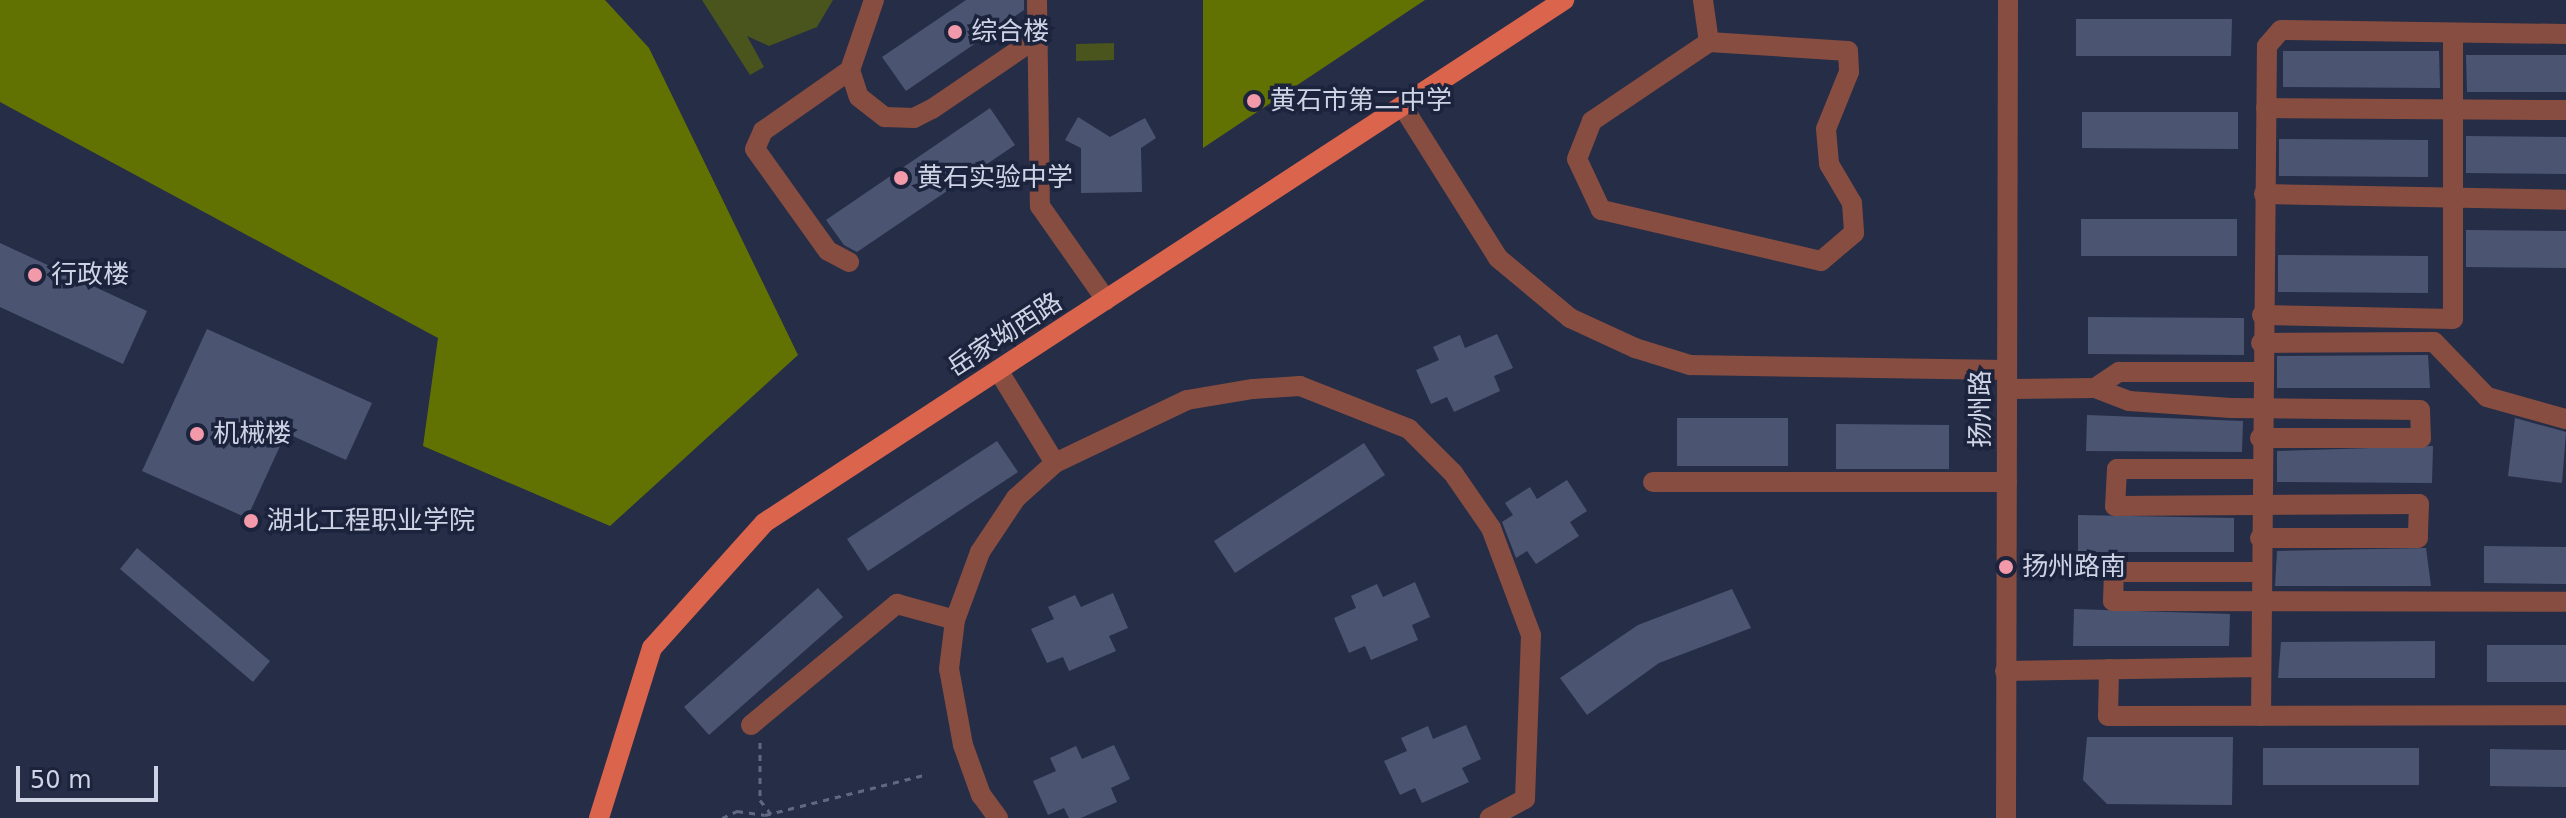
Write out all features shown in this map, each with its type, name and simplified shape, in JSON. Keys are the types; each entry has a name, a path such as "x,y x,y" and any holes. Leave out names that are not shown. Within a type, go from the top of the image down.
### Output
{"main road":[{"name":"岳家坳西路","path":"599,818 652,648 764,523 1564,0"}],"street":[{"path":"849,262 828,251 755,149 763,131 850,70 874,0"},
{"path":"1037,0 1040,206 1106,300"},
{"path":"1703,0 1709,42"},
{"name":"扬州路","path":"2006,818 2008,0"},
{"path":"2261,716 2260,372 2267,46 2281,30 2566,34"},
{"path":"2453,33 2453,319 2458,360"},
{"path":"850,70 869,109 914,118 1038,37"},
{"path":"1709,42 1848,51 1849,72 1826,129 1829,164 1852,203 1854,233 1821,261 1601,210 1577,159 1592,121 1709,42"},
{"path":"1403,107 1498,258 1570,318 1635,348 1690,365 2007,379 2095,388 2129,401 2420,410 2421,438 2260,438"},
{"path":"2266,108 2566,110"},
{"path":"2264,194 2566,200"},
{"path":"2262,315 2453,319"},
{"path":"2261,343 2434,342 2458,360 2487,397 2566,419"},
{"path":"998,370 1055,463"},
{"path":"2095,388 2119,372 2260,372"},
{"path":"998,818 981,795 963,745 949,669 955,620 980,552 1016,498 1055,463 1187,400 1253,389 1300,386 1409,429 1453,473 1491,528 1531,635 1525,799 1490,818"},
{"path":"2260,469 2117,469 2115,506 2419,504 2418,538 2260,538"},
{"path":"1653,482 2007,482"},
{"path":"2261,572 2114,572 2113,601 2566,602"},
{"path":"751,725 897,604 955,620"},
{"path":"2005,671 2261,667"},
{"path":"2109,669 2108,716 2566,715"}],"path":[{"path":"751,725 761,743 760,800 774,818"},
{"path":"722,818 770,812 924,775"}],"green space":[{"path":"0,0 605,0 649,48 798,355 610,526 423,446 438,338 0,102"},
{"path":"702,0 833,0 817,27 769,46 747,36 764,67 750,75"},
{"path":"1203,0 1425,0 1203,148"},
{"path":"1114,43 1114,60 1076,61 1076,44"}],"building":[{"name":"综合楼","path":"966,0 1024,0 1024,10 906,91 882,57"},
{"path":"2076,19 2232,19 2231,56 2076,56"},
{"path":"2283,51 2439,51 2440,88 2283,87"},
{"path":"2466,55 2566,55 2566,92 2467,92"},
{"path":"990,108 1015,145 857,252 844,245 826,220"},
{"path":"2082,112 2238,112 2238,149 2082,148"},
{"path":"1078,117 1110,137 1145,118 1156,138 1141,148 1142,192 1081,193 1081,148 1065,140"},
{"path":"2466,136 2566,137 2566,174 2466,173"},
{"path":"2279,139 2428,140 2428,177 2279,176"},
{"path":"2081,219 2237,219 2237,256 2081,256"},
{"path":"2466,230 2566,231 2566,268 2466,267"},
{"name":"行政楼","path":"0,243 147,311 123,364 0,307"},
{"path":"2278,255 2428,256 2428,293 2278,292"},
{"path":"2088,317 2244,318 2244,355 2088,354"},
{"name":"机械楼","path":"207,329 372,403 346,460 286,433 247,518 142,471"},
{"path":"1497,334 1513,368 1494,376 1500,391 1454,412 1447,397 1431,404 1416,370 1439,360 1433,347 1460,335 1465,348"},
{"path":"2428,355 2430,388 2277,388 2277,356"},
{"path":"2087,415 2243,421 2242,452 2086,451"},
{"path":"1677,418 1788,418 1788,466 1677,466"},
{"path":"2515,418 2566,432 2562,483 2508,476"},
{"path":"1836,424 1949,425 1949,469 1836,469"},
{"path":"997,441 1018,472 868,571 847,539"},
{"path":"1364,443 1385,475 1235,573 1214,541"},
{"path":"2433,446 2432,483 2277,482 2277,451"},
{"path":"1567,480 1587,511 1570,522 1579,536 1536,564 1527,551 1516,558 1502,522 1513,515 1505,503 1530,487 1537,499"},
{"path":"2078,515 2234,518 2234,552 2078,552"},
{"path":"2484,546 2566,547 2566,584 2484,583"},
{"path":"137,548 270,661 253,682 120,569"},
{"path":"2426,548 2431,586 2275,586 2277,551"},
{"path":"1415,582 1430,617 1412,625 1418,640 1371,660 1365,646 1349,653 1334,618 1356,608 1351,596 1377,584 1383,597"},
{"path":"818,588 843,617 709,735 684,707"},
{"path":"1732,589 1751,628 1659,663 1587,715 1560,678 1638,625"},
{"path":"1113,593 1128,628 1109,636 1116,651 1069,671 1063,657 1047,663 1031,629 1054,619 1048,607 1075,595 1081,607"},
{"path":"2074,609 2230,614 2229,646 2073,646"},
{"path":"2435,641 2435,678 2278,678 2281,642"},
{"path":"2487,645 2566,645 2566,682 2487,682"},
{"path":"1466,725 1481,759 1462,768 1469,782 1422,803 1415,788 1400,795 1384,761 1407,751 1401,738 1428,726 1433,739"},
{"path":"2087,737 2233,737 2232,805 2107,804 2083,780"},
{"path":"1114,745 1130,779 1111,788 1117,802 1081,818 1069,818 1064,808 1048,815 1033,781 1056,771 1050,758 1076,746 1082,759"},
{"path":"2263,748 2419,748 2419,785 2263,785"},
{"path":"2490,749 2566,750 2566,787 2490,786"}],"place":[{"name":"综合楼","path":"955,32"},
{"name":"黄石市第二中学","path":"1254,101"},
{"name":"黄石实验中学","path":"901,178"},
{"name":"行政楼","path":"35,275"},
{"name":"机械楼","path":"197,434"},
{"name":"湖北工程职业学院","path":"251,521"},
{"name":"扬州路南","path":"2006,567"}]}
